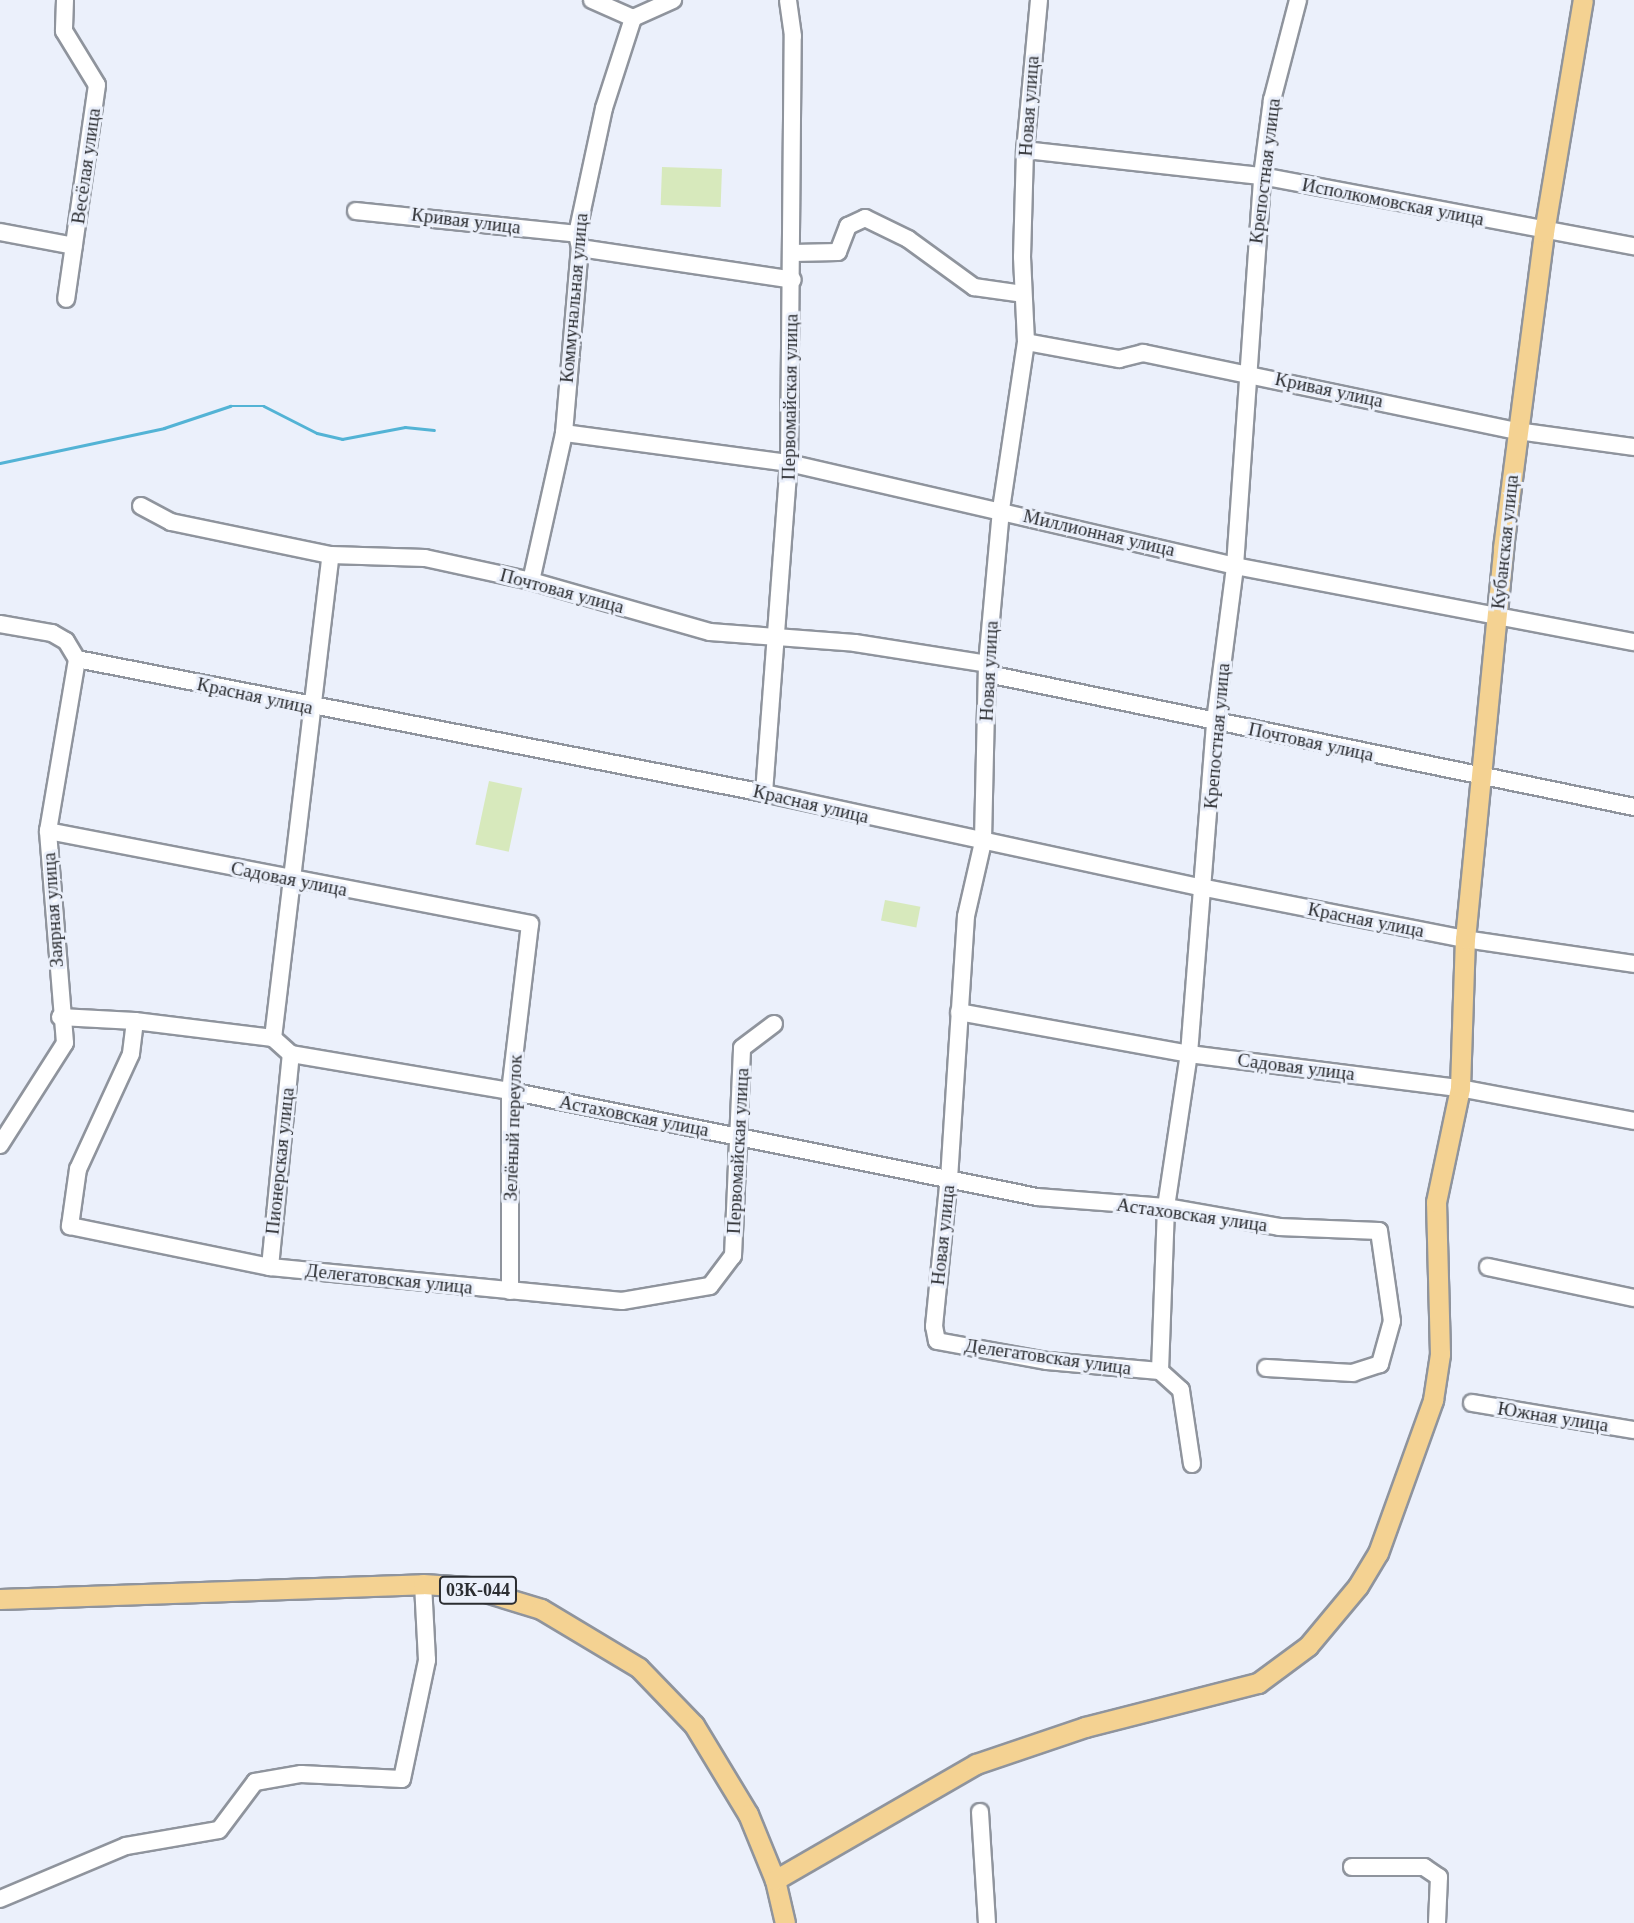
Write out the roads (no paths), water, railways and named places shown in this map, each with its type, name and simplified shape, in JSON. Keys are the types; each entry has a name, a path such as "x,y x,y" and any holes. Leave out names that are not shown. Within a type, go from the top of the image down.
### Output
{"main road":[{"name":"Кубанская улица","path":"775,1880 976,1764 1085,1727 1258,1683 1308,1646 1337,1612 1378,1553 1433,1400 1441,1300 1436,1202 1460,1088 1465,939 1483,778 1496,618 1517,431 1544,232 1583,0"},
{"name":"03К-044","path":"0,1599 423,1584 469,1587 541,1609 639,1668 694,1725 748,1814 775,1880 785,1923"}],"street":[{"name":"Весёлая улица","path":"65,0 64,31 97,85 66,299"},
{"path":"592,0 633,18 673,0"},
{"name":"Первомайская улица","path":"764,793 779,639 789,463 793,280 793,36 788,0"},
{"name":"Новая улица","path":"937,1341 934,1326 950,1176 966,916 983,842 987,669 1001,510 1026,342 1023,294 1025,150 1039,0"},
{"name":"Крепостная улица","path":"1160,1371 1166,1208 1189,1054 1205,888 1215,721 1235,566 1246,372 1262,176 1272,100 1298,0"},
{"name":"Коммунальная улица","path":"531,581 564,433 578,241 604,108 633,18"},
{"name":"Исполкомовская улица","path":"1025,150 1262,176 1544,232 1634,246"},
{"name":"Кривая улица","path":"356,211 578,241 793,280"},
{"path":"793,253 838,252 848,226 866,218 908,239 974,287 1023,294"},
{"path":"0,232 74,246"},
{"name":"Кривая улица","path":"1026,342 1119,359 1143,353 1246,372 1517,431 1634,447"},
{"name":"Миллионная улица","path":"564,433 789,463 1235,566 1496,618 1634,642"},
{"name":"Почтовая улица","path":"141,506 171,522 331,555 425,558 531,581 710,632 855,643 987,669 1483,778 1634,807"},
{"path":"273,1038 331,555"},
{"path":"0,624 52,633 66,641 76,659"},
{"name":"Красная улица","path":"76,659 764,793 983,842 1465,939 1634,964"},
{"name":"Заярная улица","path":"0,1145 65,1043 60,1017 48,831 76,659"},
{"name":"Садовая улица","path":"48,831 530,924"},
{"name":"Зелёный переулок","path":"510,1291 510,1091 530,924"},
{"name":"Садовая улица","path":"959,1012 1189,1054 1460,1088 1634,1121"},
{"path":"60,1017 135,1021 273,1038 291,1054"},
{"name":"Делегатовская улица","path":"135,1021 131,1054 78,1169 70,1226 270,1267 510,1291 622,1301 710,1286"},
{"name":"Первомайская улица","path":"710,1286 733,1256 741,1137 742,1048 774,1024"},
{"name":"Астаховская улица","path":"291,1054 510,1091 950,1176 1037,1196 1166,1208 1279,1227 1379,1231 1392,1321 1380,1364 1353,1373 1266,1368"},
{"name":"Пионерская улица","path":"270,1267 291,1054"},
{"path":"1488,1267 1634,1298"},
{"name":"Делегатовская улица","path":"937,1341 1047,1361 1160,1371"},
{"path":"1160,1371 1181,1390 1192,1464"},
{"name":"Южная улица","path":"1472,1403 1634,1430"},
{"path":"0,1899 126,1846 219,1830 255,1782 301,1774 402,1779 427,1660 423,1584"},
{"path":"980,1812 987,1923"},
{"path":"1352,1867 1424,1867 1438,1877 1437,1923"}],"waterway":[{"path":"0,463 164,428 230,406 264,406 317,433 342,439 405,427 434,430"}]}
